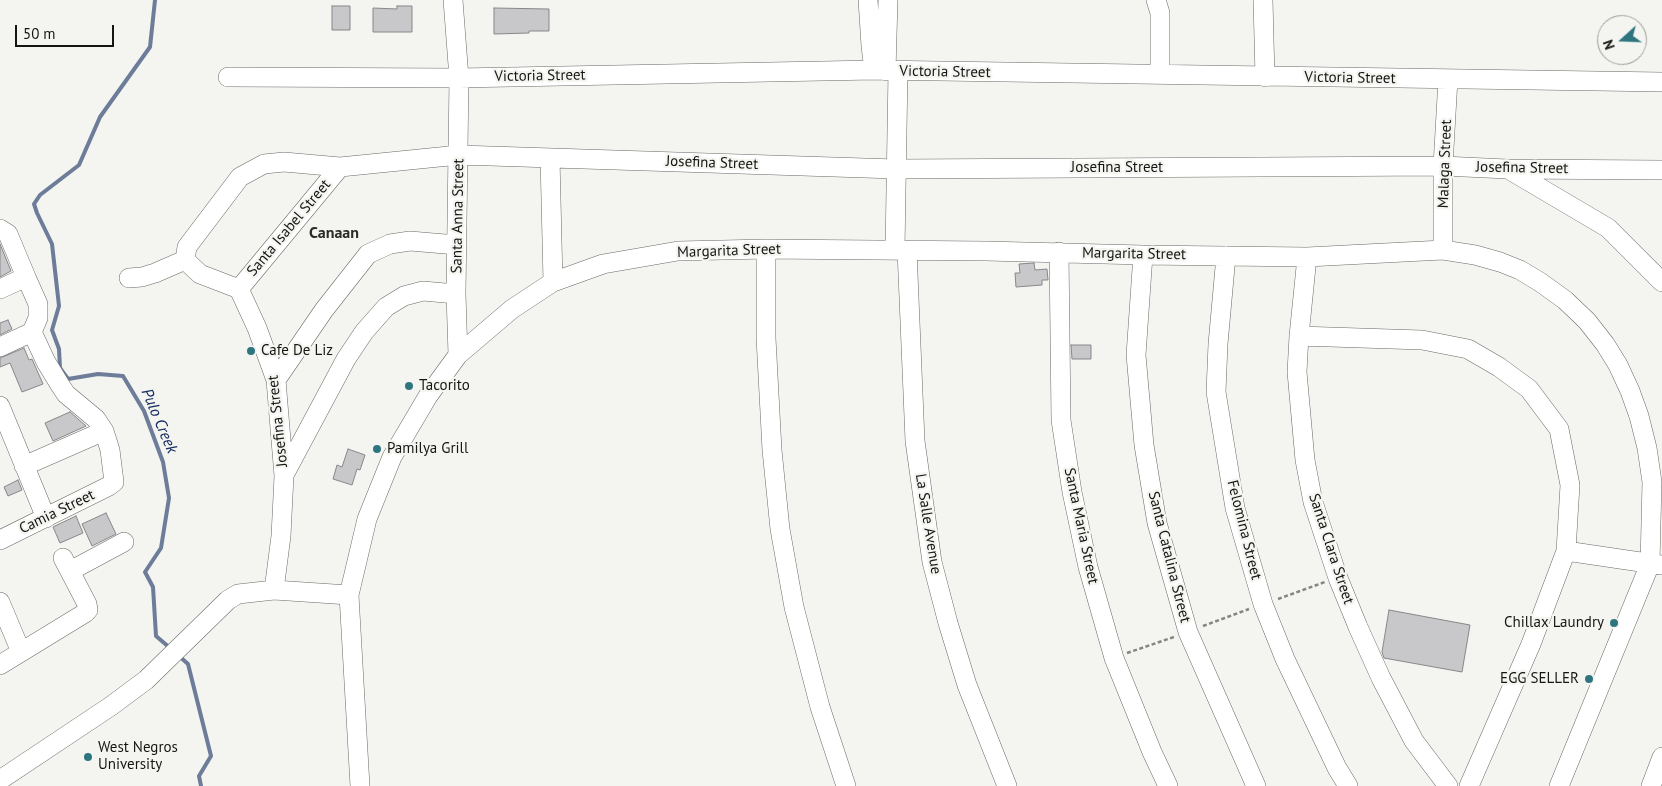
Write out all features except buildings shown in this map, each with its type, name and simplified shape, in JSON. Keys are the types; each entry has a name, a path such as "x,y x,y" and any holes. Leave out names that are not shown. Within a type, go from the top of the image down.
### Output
{"street":[{"name":"Santa Anna Street","path":"452,0 459,78 456,294 458,355"},
{"path":"868,0 871,46 886,71"},
{"path":"886,71 888,0"},
{"path":"1156,0 1160,13 1160,75"},
{"path":"1264,0 1265,77"},
{"name":"Victoria Street","path":"228,77 459,78 886,71 1662,82"},
{"name":"La Salle Avenue","path":"886,71 896,169 915,441 932,562 967,685 1007,786"},
{"name":"Malaga Street","path":"1443,250 1443,166 1448,79"},
{"name":"Josefina Street","path":"184,260 187,247 240,177 264,164 284,162 340,167 459,155 896,169 1443,166 1507,169 1662,170"},
{"path":"550,158 553,282"},
{"name":"Santa Isabel Street","path":"239,289 340,167"},
{"path":"1507,169 1608,228 1662,282"},
{"path":"0,229 8,234 38,304 38,318 32,332 0,347"},
{"path":"276,380 324,310 368,254 390,244 410,241 457,245"},
{"path":"766,249 766,338 772,450 780,529 796,616 820,707 846,786"},
{"name":"Margarita Street","path":"360,786 348,595 368,519 392,457 428,396 458,355 512,309 553,282 603,264 678,252 766,249 1306,257 1443,250 1475,255 1500,262 1520,270 1540,282 1565,300 1587,321 1605,344 1630,390 1647,448 1652,482 1656,564 1559,786"},
{"name":"Santa Maria Street","path":"1059,252 1061,420 1072,492 1088,566 1114,658 1152,752 1168,786"},
{"name":"Santa Catalina Street","path":"1142,255 1136,355 1144,445 1157,523 1188,632 1256,786"},
{"name":"Felomina Street","path":"1226,256 1218,344 1216,392 1235,508 1263,604 1285,659 1337,768 1348,786"},
{"name":"Santa Clara Street","path":"1306,257 1297,372 1305,460 1313,502 1338,578 1381,678 1414,741 1448,786"},
{"path":"129,278 155,273 184,260 200,274 239,289"},
{"path":"0,289 26,277"},
{"name":"Josefina Street","path":"239,289 257,328 276,380 284,476 281,536 274,590"},
{"path":"284,476 346,359 364,332 386,307 404,296 423,291 456,294"},
{"path":"24,466 104,431 96,419 66,394 46,362 32,332"},
{"path":"1299,336 1422,340 1468,349 1499,367 1529,388 1559,429 1570,485 1566,551 1531,644 1469,786"},
{"path":"0,406 46,518"},
{"name":"Camia Street","path":"0,540 114,482 110,450 104,431"},
{"path":"0,665 88,610 87,604 67,564 124,542"},
{"path":"1566,551 1656,564"},
{"path":"0,780 111,706 146,680 228,600 238,594 274,590 348,595"},
{"path":"0,602 21,652"},
{"path":"1651,786 1662,757"}],"path":[{"path":"1114,658 1338,578"}],"waterway":[{"name":"Pulo Creek","path":"155,0 150,47 100,117 79,165 40,195 34,204 52,244 59,306 52,330 59,349 60,368 68,379 98,374 123,376 144,411 163,462 169,498 161,548 145,572 153,587 156,636 170,648"},
{"name":"Pulo Creek","path":"179,656 188,664 211,756 199,776 201,786"}],"place":[{"name":"Cafe De Liz","path":"251,351"},
{"name":"Tacorito","path":"409,386"},
{"name":"Pamilya Grill","path":"377,449"},
{"name":"Chillax Laundry","path":"1614,623"},
{"name":"EGG SELLER","path":"1589,679"},
{"name":"West Negros University","path":"88,757"}],"district":[{"name":"Canaan","path":"334,233"}]}
